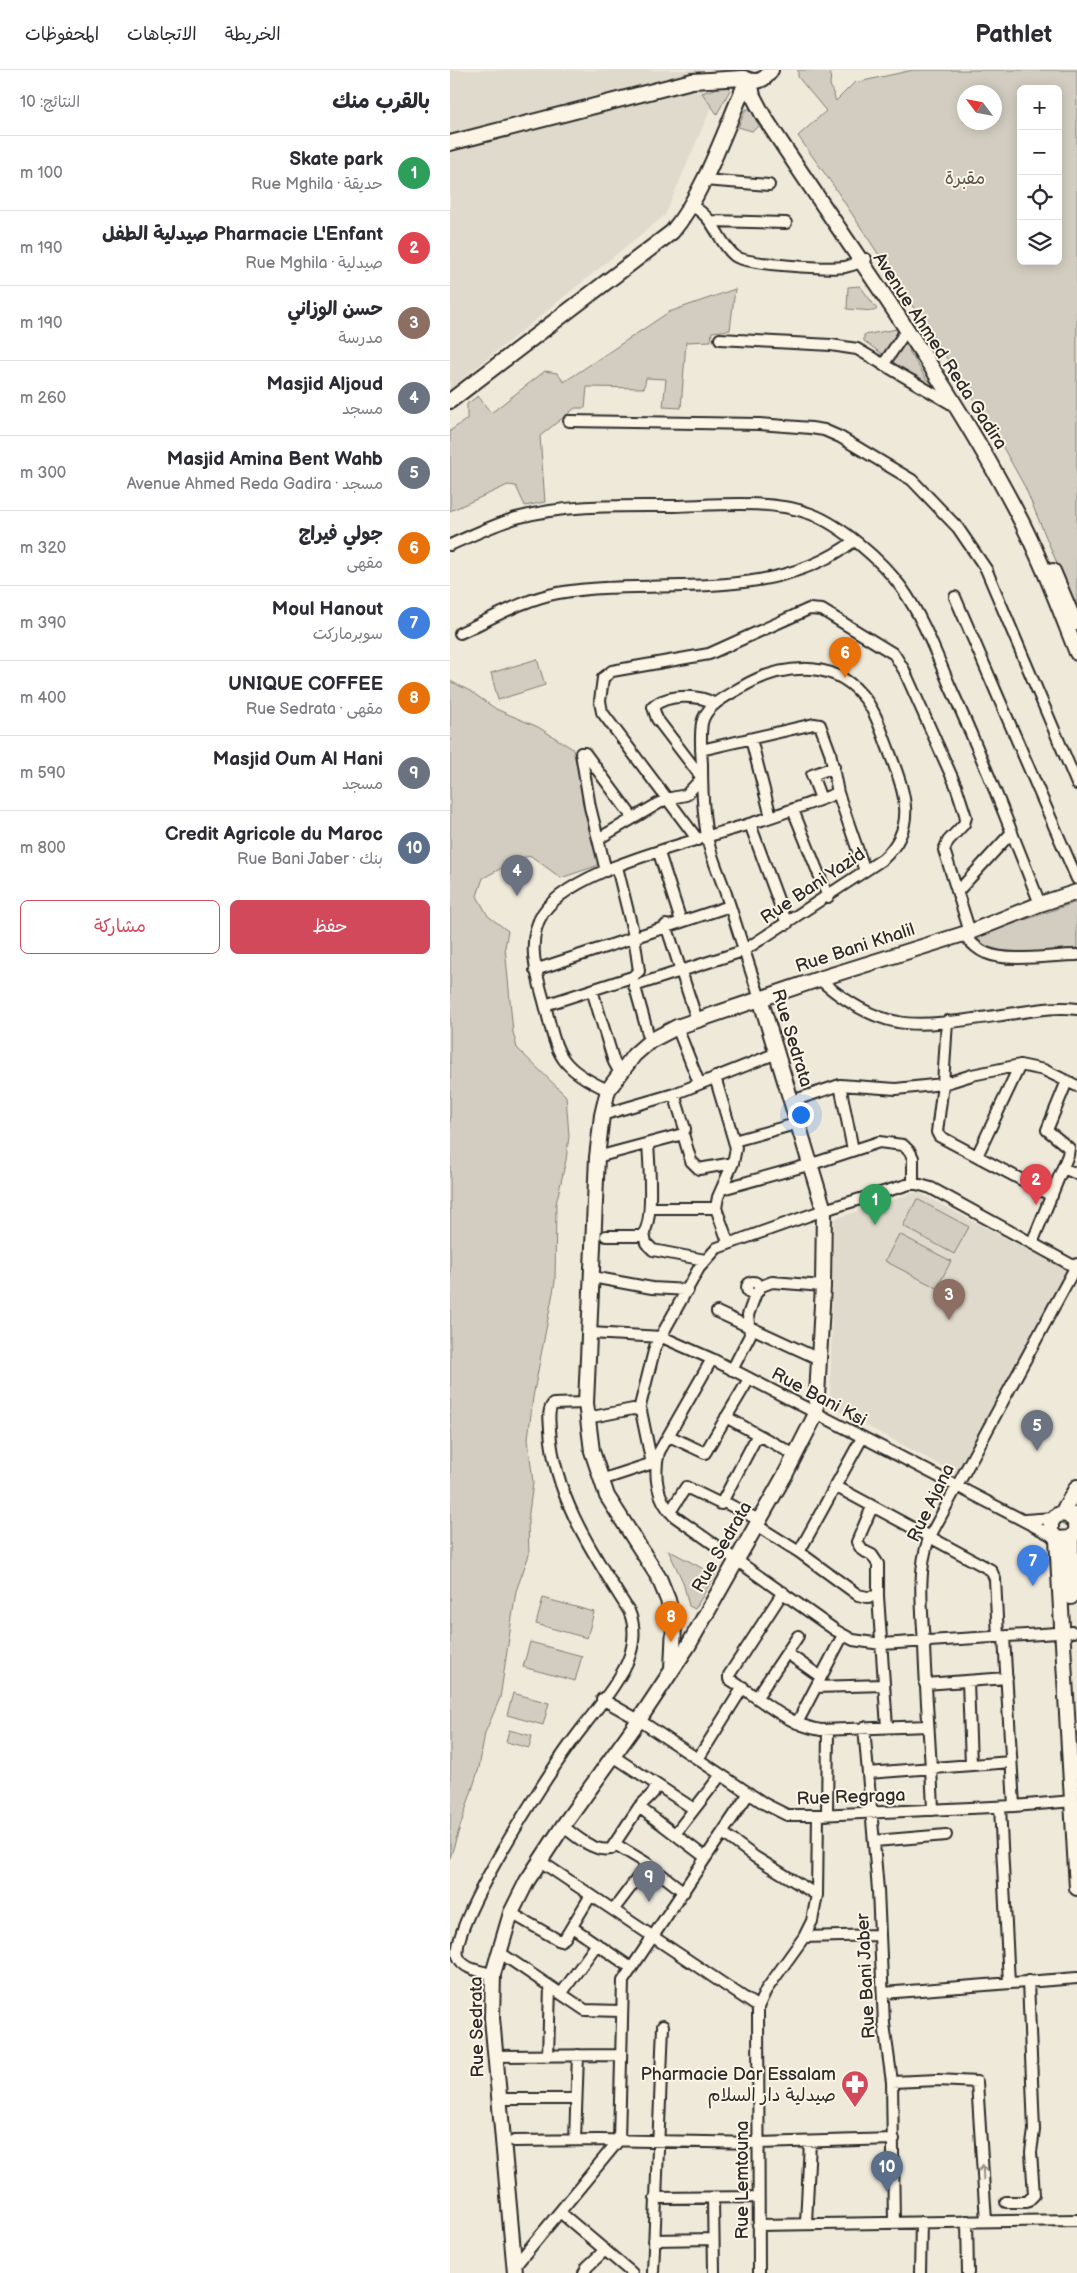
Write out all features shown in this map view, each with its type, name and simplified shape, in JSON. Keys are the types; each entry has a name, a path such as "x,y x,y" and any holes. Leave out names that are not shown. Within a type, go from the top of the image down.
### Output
{"street":[{"path":"450,143 692,81 716,70"},
{"path":"692,81 766,78 771,70"},
{"path":"450,401 665,238 678,225 703,180 747,78"},
{"name":"Avenue Ahmed Reda Gadira","path":"747,78 770,110 906,331 956,406 1025,529 1077,653"},
{"path":"703,180 769,186"},
{"path":"690,204 701,211 712,222 730,252 744,260 829,268 864,260"},
{"path":"712,222 786,222"},
{"name":"Avenue Ahmed Reda Gadira","path":"864,260 988,442 1026,512 1077,628"},
{"path":"884,365 906,331"},
{"path":"720,339 844,346 857,349 956,406"},
{"path":"569,422 759,424 817,429 840,437 912,480 958,528 986,569 1077,784"},
{"path":"450,545 486,529 528,515 595,507 776,506 801,511 827,522 854,541 888,572 901,587 920,620 974,738 1040,904"},
{"path":"460,633 537,598 579,590 728,584 756,581 812,566 837,554 854,541"},
{"path":"955,597 1077,879"},
{"path":"703,839 666,799 602,712 600,701 601,684 607,674 612,671 709,654 809,609 822,610 894,654 904,670 956,786 966,817 964,824 948,841 944,850 959,890 966,933 973,946 987,954 1001,956 1077,955"},
{"name":"Rue Bani Yazid","path":"545,1005 592,990 682,970 743,951 787,924 883,859 898,843 904,826 905,801 892,761 870,707 862,695 845,679 821,670 787,670 748,684 715,704"},
{"path":"702,778 657,718 653,707 666,698 704,699 715,704 708,710 702,723 703,839"},
{"path":"702,750 817,724 822,727 834,767 838,793 865,870"},
{"path":"751,739 771,817"},
{"path":"606,871 580,756 583,752 634,818"},
{"path":"821,799 811,776 813,773 834,767"},
{"path":"598,839 666,799 686,795 702,778"},
{"path":"608,1090 585,1080 564,1062 557,1050 535,970 536,930 543,914 560,896 579,883 617,866 793,810 838,793"},
{"path":"793,810 828,897"},
{"path":"750,824 787,924"},
{"path":"959,890 1012,832"},
{"name":"Rue Sedrata","path":"515,2269 494,2056 493,1974 511,1913 540,1861 563,1826 639,1720 688,1646 816,1414 823,1286 824,1210 812,1164 730,906 703,839"},
{"path":"659,853 681,921"},
{"path":"617,866 640,966 633,982 650,1041"},
{"name":"Rue Bani Khalil","path":"672,1672 674,1625 668,1600 658,1578 614,1510 601,1480 592,1452 587,1418 586,1403 597,1157 602,1115 608,1090 620,1071 650,1041 676,1027 760,998 966,933 1040,904 1077,892"},
{"path":"535,970 730,906"},
{"path":"666,926 697,1020"},
{"path":"819,979 837,994 883,1018 900,1023 947,1022 1051,1008 1077,1010"},
{"path":"592,990 614,1062 620,1071"},
{"path":"947,1022 943,1084 937,1132 939,1136 1052,1196"},
{"path":"676,1027 699,1084"},
{"path":"602,1115 674,1094 777,1053"},
{"path":"977,1156 1020,1065"},
{"path":"792,1101 840,1085 896,1089 943,1084 972,1075 1020,1065 1044,1070 1074,1083 1047,1130 1069,1148 1063,1168 1032,1243"},
{"path":"715,1077 736,1152 716,1208 728,1242"},
{"path":"840,1085 853,1150"},
{"path":"674,1094 685,1129 683,1134 696,1167 704,1170 733,1163"},
{"path":"734,1141 799,1123"},
{"path":"597,1157 683,1134"},
{"path":"722,1189 812,1164 879,1142 903,1145 913,1158 913,1183"},
{"path":"648,1144 650,1208 644,1234 646,1243 653,1250 705,1260"},
{"path":"1063,1168 1077,1174"},
{"path":"1068,1632 881,1644 864,1643 843,1635 670,1512 665,1506 658,1486 642,1415 639,1410 647,1384 652,1355 705,1260 716,1248 728,1242 824,1210 913,1183 930,1188 1076,1266"},
{"path":"650,1208 716,1208"},
{"path":"606,1236 644,1234"},
{"name":"Rue Ajana","path":"934,1810 925,1684 922,1560 929,1538 1076,1266"},
{"path":"592,1277 652,1288 688,1290"},
{"path":"732,1370 749,1338 750,1326 748,1315 757,1290 772,1282 823,1286"},
{"path":"717,1312 819,1360"},
{"name":"Rue Bani Ksi","path":"590,1333 662,1337 712,1359 862,1438 1025,1520 1038,1530 1070,1530"},
{"path":"601,1480 654,1463 712,1359"},
{"path":"669,1436 705,1453 749,1379"},
{"path":"493,1974 469,1968 462,1964 456,1948 464,1924 490,1870 511,1834 630,1655 634,1623 595,1558 572,1514 557,1466 551,1437 549,1411 553,1404 558,1402 586,1403"},
{"path":"587,1418 633,1409 639,1410"},
{"path":"726,1417 795,1455"},
{"path":"670,1512 686,1487 717,1504 722,1504 758,1436"},
{"path":"799,1552 862,1438"},
{"path":"835,1486 929,1538 979,1562 993,1573 1007,1678 1014,1806"},
{"path":"1070,1530 1050,1527 1077,1487"},
{"path":"724,1502 799,1552 858,1595 866,1597 878,1596"},
{"path":"872,1507 857,1542 862,1550 872,1556 878,1564 878,1596 887,1727"},
{"path":"1025,1520 1070,1515 1068,1632 1077,1888"},
{"path":"783,1592 728,1676 806,1728 828,1730 864,1727 928,1726"},
{"path":"1068,1632 1077,1704"},
{"path":"797,1723 843,1635"},
{"path":"757,1697 798,1636"},
{"path":"787,1653 821,1676"},
{"path":"925,1684 1007,1678"},
{"path":"968,1682 971,1764"},
{"path":"816,1687 884,1685"},
{"path":"698,1759 743,1687"},
{"name":"Rue Regraga","path":"602,1699 639,1720 720,1776 787,1815 1000,1807 1073,1801"},
{"name":"Rue Bani Jaber","path":"864,1727 870,1813 875,1840 884,2024 892,2082 894,2222"},
{"name":"Rue Lemtouna","path":"758,2273 758,2007 766,1990 804,1937 812,1921 817,1895 828,1730"},
{"path":"613,1756 656,1786 694,1809"},
{"path":"868,1773 1011,1762"},
{"path":"676,1834 720,1776"},
{"path":"563,1826 600,1850 611,1849 639,1807 653,1793 656,1786"},
{"path":"515,2269 619,2140 621,1988 630,1967 684,1892 705,1857 749,1793"},
{"path":"639,1807 705,1857"},
{"path":"1000,1807 1009,1983"},
{"path":"723,1833 755,1857 817,1895"},
{"path":"875,1840 946,1835"},
{"path":"615,1844 648,1864 684,1892"},
{"path":"540,1861 758,2007"},
{"path":"614,1909 648,1864"},
{"path":"511,1913 558,1942 565,1938 591,1895"},
{"path":"572,1927 630,1967"},
{"path":"804,1937 879,1935"},
{"path":"561,1994 597,1944"},
{"path":"499,1952 585,2010 620,2011"},
{"path":"883,1994 1077,1978"},
{"path":"1006,2202 1027,2202 1034,2195 1031,2149 1034,2130 1028,1981"},
{"path":"548,2056 550,1987"},
{"path":"653,2273 663,2026"},
{"path":"575,2140 578,2055"},
{"path":"494,2056 621,2055"},
{"path":"892,2082 938,2080 977,2082 986,2221"},
{"path":"498,2099 575,2099"},
{"path":"514,2141 619,2140 759,2143 894,2139"},
{"path":"806,2223 810,2142"},
{"path":"655,2198 758,2198"},
{"path":"713,2198 714,2273"},
{"path":"561,2213 632,2273"},
{"path":"758,2225 1077,2220"},
{"path":"967,2221 968,2273"},
{"path":"920,2273 921,2222"},
{"path":"654,2240 713,2239"},
{"path":"584,2273 587,2267 605,2250"}],"shaded area":[{"path":"450,70 700,70 703,74 711,108 665,215 450,389"},
{"path":"917,1192 1067,1270 957,1474 830,1406 834,1219"}],"green space":[{"name":"مقبرة","path":"798,70 831,70 830,85 836,101 854,83 913,70 1077,70 1077,611 1025,487 990,424 833,185 798,136 826,111 798,77"},
{"path":"728,85 730,90 717,114 702,93"},
{"path":"746,109 750,109 761,125 752,131 738,127"},
{"path":"860,286 877,309 874,311 847,309 848,287"},
{"path":"735,289 730,330 712,332 711,341 686,342 681,408 663,407 666,379 646,378 644,388 587,387 585,408 575,408 540,436 545,502 525,506 516,486 508,485 450,511 450,431 467,419 467,404 478,396 491,413 545,371 557,373 564,382 669,312"},
{"path":"897,329 897,335 885,356 864,341 864,335"},
{"path":"905,340 911,349 909,351 927,380 937,384 940,390 936,392 926,387 921,378 890,363"},
{"path":"537,659 545,685 498,700 491,673"},
{"path":"450,681 470,691 496,709 538,727 573,749 599,865 561,878 531,856 521,858 483,878 477,896 488,916 508,931 505,947 513,1032 517,1048 566,1096 569,1136 566,1160 556,1204 555,1282 533,1397 528,1439 533,1483 528,1520 529,1555 516,1591 500,1698 485,1733 479,1768 450,1858"},
{"path":"1077,902 1077,948 1039,952 1010,952 997,950 976,940 979,939 978,936"},
{"path":"917,1199 969,1227 954,1254 903,1226"},
{"path":"899,1234 951,1261 937,1288 885,1261"},
{"path":"668,1550 715,1575 695,1609 689,1606 683,1582"},
{"path":"543,1598 594,1612 587,1638 536,1624"},
{"path":"530,1642 582,1656 575,1681 523,1667"},
{"path":"513,1693 549,1703 543,1725 507,1715"},
{"path":"509,1730 532,1736 529,1748 506,1742"}],"place":[{"name":"جولي فيراج","path":"845,678"},
{"name":"Masjid Aljoud","path":"517,896"},
{"name":"Pharmacie L'Enfant صيدلية الطفل","path":"1036,1205"},
{"name":"Skate park","path":"875,1225"},
{"name":"حسن الوزاني","path":"949,1320"},
{"name":"Masjid Amina Bent Wahb","path":"1037,1451"},
{"name":"Moul Hanout","path":"1033,1586"},
{"name":"UNIQUE COFFEE","path":"671,1642"},
{"name":"Masjid Oum Al Hani","path":"649,1902"},
{"name":"Pharmacie Dar Essalam صيدلية دار السلام","path":"855,2108"},
{"name":"Credit Agricole du Maroc","path":"887,2192"}]}
